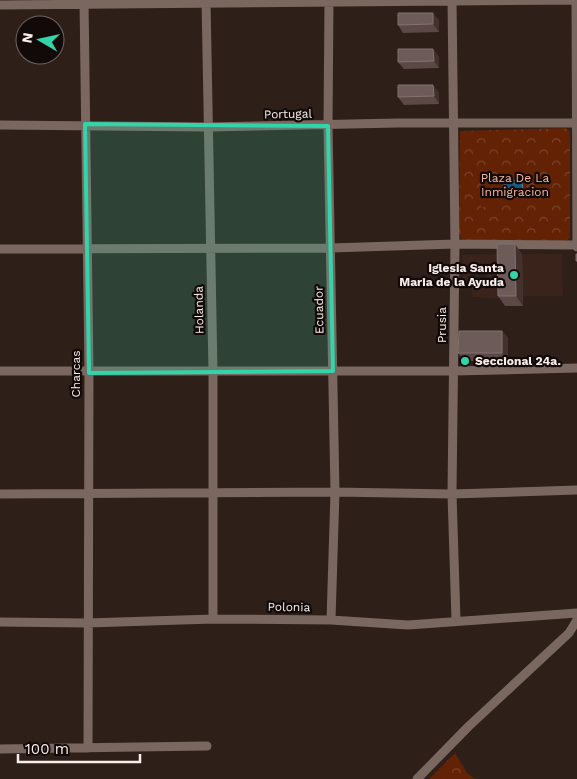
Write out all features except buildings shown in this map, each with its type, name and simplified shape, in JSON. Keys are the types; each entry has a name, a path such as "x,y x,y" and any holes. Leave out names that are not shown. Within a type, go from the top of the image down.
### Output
{"street":[{"path":"0,5 84,2 576,0 577,246 454,244 331,248 0,249"},
{"name":"Prusia","path":"452,1 454,244 452,494 456,620"},
{"name":"Charcas","path":"84,2 89,372 88,748"},
{"name":"Ecuador","path":"329,2 328,126 335,492 331,620"},
{"name":"Holanda","path":"206,3 213,372 213,619"},
{"name":"Portugal","path":"0,125 85,124 208,127 452,122 576,122"},
{"path":"0,371 454,372 577,368"},
{"path":"0,494 88,495 335,492 452,494 577,490"},
{"name":"Polonia","path":"0,622 87,623 213,619 331,620 408,625 456,620 577,613"},
{"path":"417,779 469,726 569,633 577,620"},
{"path":"0,749 207,746"}],"highlighted area":[{"path":"85,124 328,126 333,371 89,373"}],"shaded area":[{"path":"504,254 505,299 472,297 472,288 487,287 487,272 471,272 471,282 463,282 462,255"},
{"path":"522,254 562,254 563,296 523,296"}],"green space":[{"name":"Plaza De La Inmigracion","path":"565,128 569,130 570,134 570,238 565,241 462,240 459,233 460,131"},
{"path":"481,184 490,184 491,207 481,207"},
{"path":"455,753 467,773 475,779 429,779"}],"water":[{"path":"522,180 523,197 505,198 505,181"}],"place":[{"name":"Iglesia Santa Maria de la Ayuda","path":"514,275"},
{"name":"Seccional 24a.","path":"465,361"}]}
